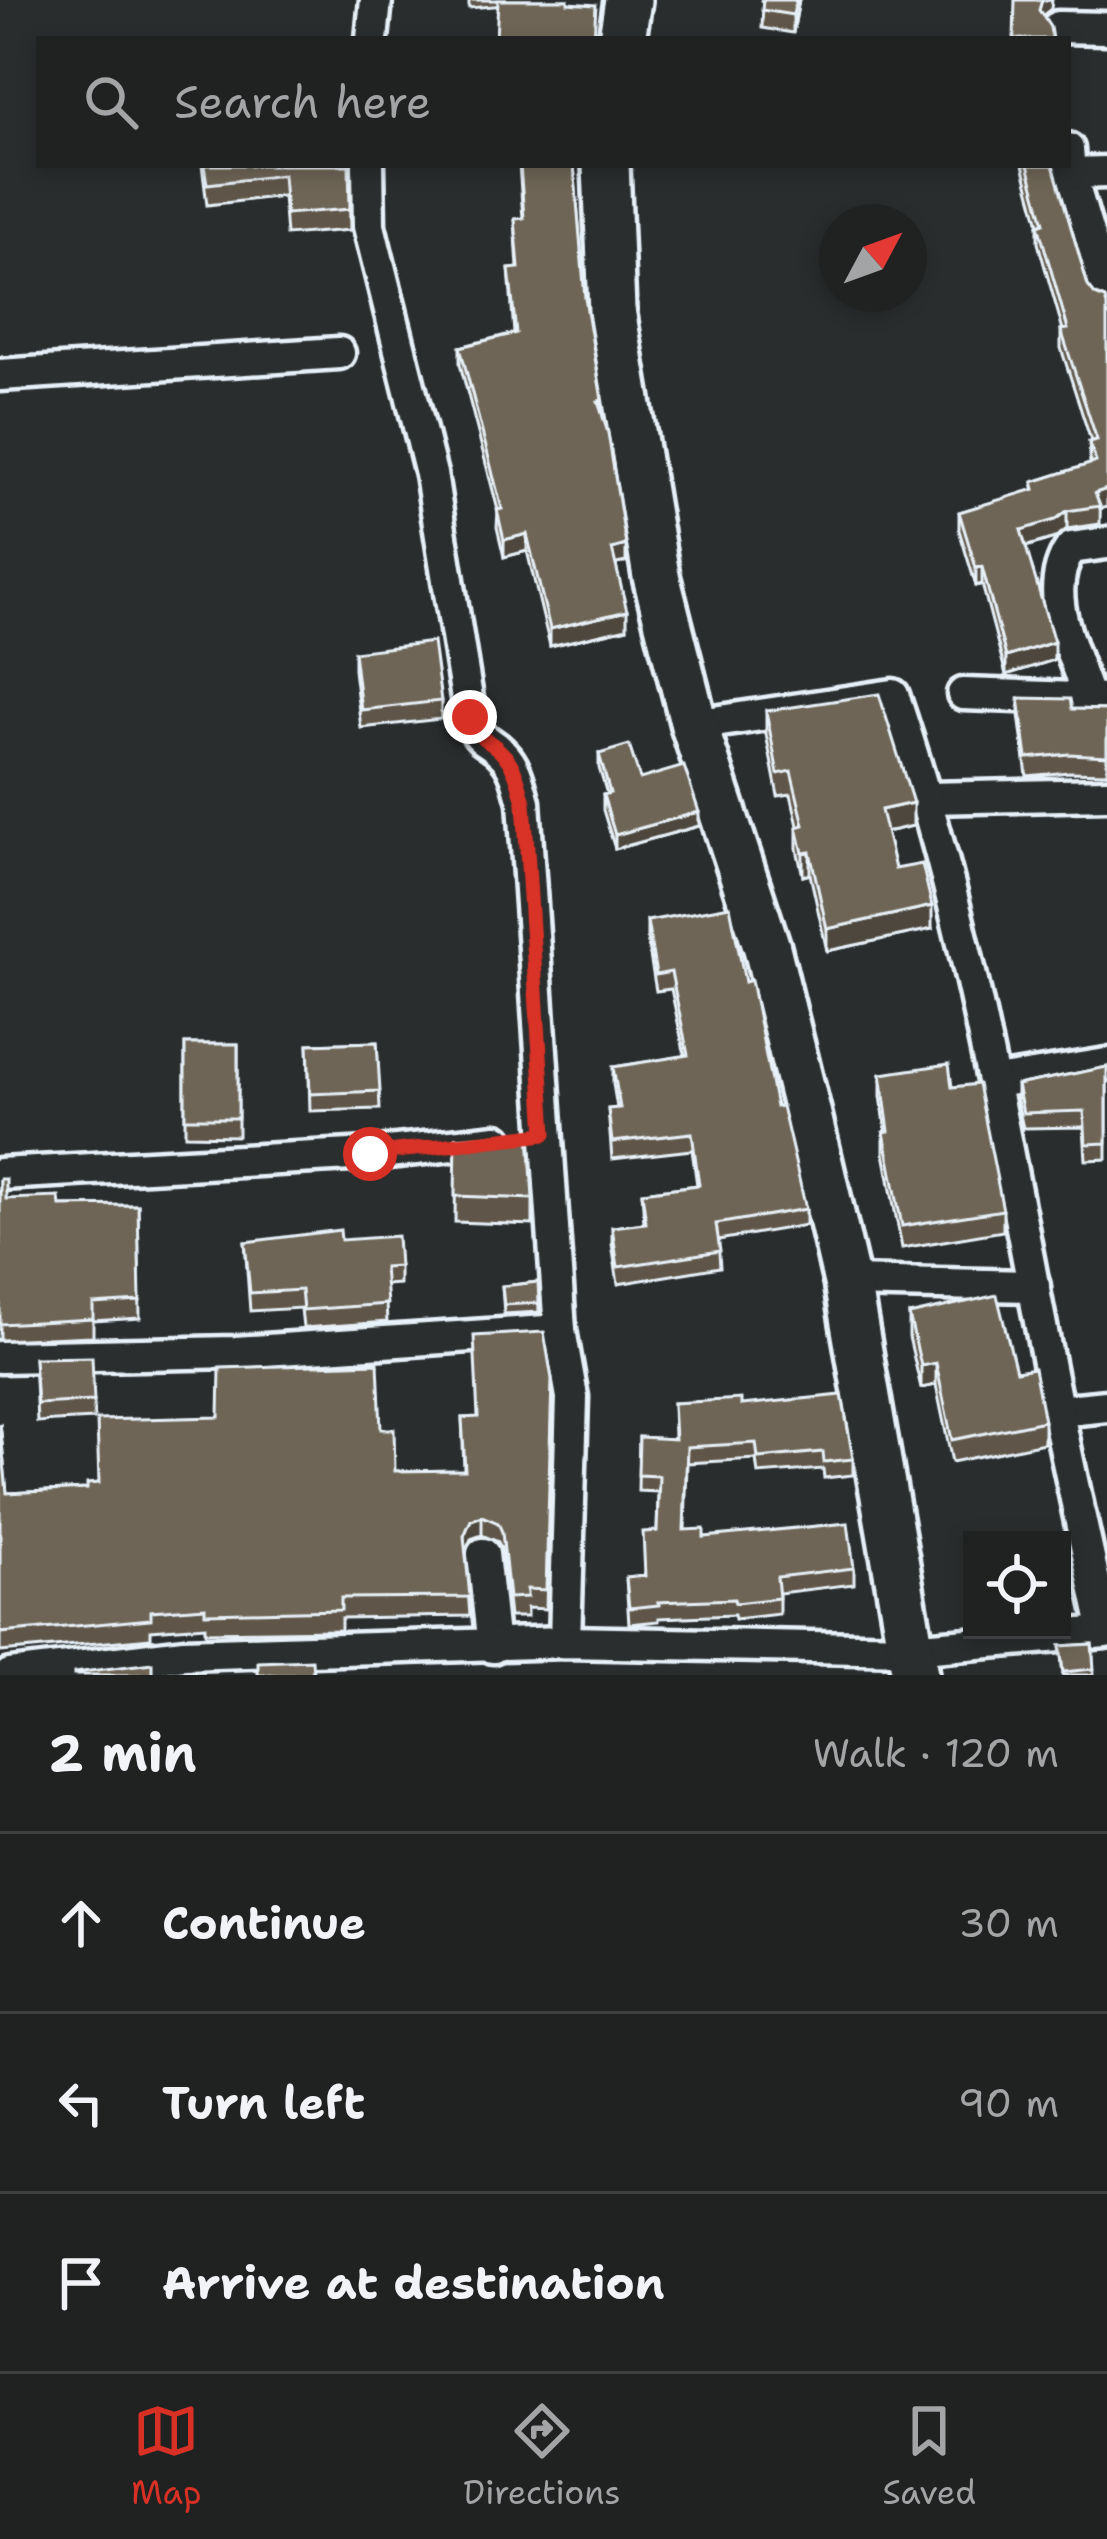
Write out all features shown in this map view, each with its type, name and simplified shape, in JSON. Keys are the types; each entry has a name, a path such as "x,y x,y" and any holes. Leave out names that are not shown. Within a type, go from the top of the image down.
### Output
{"street":[{"path":"372,36 376,0"},
{"path":"622,36 628,0"},
{"path":"1059,22 1107,28"},
{"path":"1071,162 1107,172"},
{"path":"368,168 369,226 431,474 470,717 478,737 500,750 513,766 524,802 560,1330 572,1397 566,1642"},
{"path":"606,168 612,310 656,576 694,725 767,948 847,1282 912,1662"},
{"path":"1071,168 1107,298"},
{"path":"0,375 339,353"},
{"path":"962,694 1098,698 1055,591 1058,567 1070,548 1107,543"},
{"path":"10,1675 184,1654 566,1642 912,1662 1106,1636 1057,1411 996,1082 928,798 893,695 694,725"},
{"path":"928,798 1107,794"},
{"path":"996,1082 1107,1064"},
{"path":"0,1174 370,1154 545,1134"},
{"path":"847,1282 1034,1286"},
{"path":"0,1357 236,1352 560,1330"},
{"path":"1057,1411 1107,1406"},
{"path":"483,1554 493,1647"}],"building":[{"path":"498,0 596,5 594,36 496,36"},
{"path":"763,0 796,0 793,15 762,10"},
{"path":"1015,0 1042,0 1039,10 1052,36 1014,36"},
{"path":"204,168 349,168 350,209 286,214 283,175 207,184"},
{"path":"520,168 574,168 585,298 602,400 598,401 608,433 626,545 612,549 627,611 550,629 527,534 504,540 497,510 502,509 460,347 516,333 509,269 519,268 515,219 524,218"},
{"path":"1029,168 1054,168 1088,286 1107,306 1107,489 1095,493 1100,506 1067,511 1055,520 1021,530 1054,642 1006,657 982,567 976,568 959,512 1035,489 1033,482 1096,462 1089,442 1097,440 1061,330 1068,329 1038,225 1044,223"},
{"path":"433,642 441,701 361,710 354,652"},
{"path":"879,694 913,803 881,810 895,869 922,864 932,906 827,929 810,852 803,853 797,827 804,825 791,771 778,774 766,711"},
{"path":"1019,698 1070,699 1072,709 1107,710 1107,756 1027,758"},
{"path":"629,745 640,779 684,766 699,812 615,835 603,795 610,793 599,754"},
{"path":"730,906 745,982 751,980 776,1107 782,1106 806,1209 716,1224 720,1251 618,1267 612,1227 646,1223 642,1192 699,1185 692,1133 612,1142 608,1109 620,1108 613,1067 688,1055 671,972 656,975 647,921"},
{"path":"377,1042 380,1091 310,1094 308,1044"},
{"path":"185,1044 238,1044 238,1118 185,1118"},
{"path":"949,1064 952,1087 978,1084 1003,1210 902,1226 884,1132 889,1131 881,1074"},
{"path":"1107,1067 1107,1143 1086,1144 1084,1111 1023,1113 1017,1085"},
{"path":"529,1134 533,1199 455,1196 456,1138"},
{"path":"0,1179 6,1179 6,1199 59,1197 60,1206 138,1205 140,1301 93,1304 93,1319 0,1324"},
{"path":"340,1230 341,1240 397,1236 399,1266 384,1267 387,1304 303,1310 301,1290 250,1293 245,1242"},
{"path":"538,1282 539,1303 504,1305 502,1286"},
{"path":"997,1295 1016,1371 1034,1368 1044,1421 952,1440 936,1363 921,1366 909,1315"},
{"path":"544,1332 552,1379 546,1590 527,1589 527,1597 509,1598 502,1532 498,1523 482,1516 471,1520 464,1536 470,1597 341,1598 341,1610 205,1613 205,1607 151,1611 151,1619 0,1633 0,1423 7,1493 87,1489 87,1484 99,1483 97,1420 219,1417 220,1368 378,1363 381,1429 394,1429 395,1471 465,1470 462,1418 478,1417 474,1336"},
{"path":"92,1357 94,1401 37,1404 34,1358"},
{"path":"842,1395 853,1459 824,1462 823,1452 758,1458 756,1443 687,1447 684,1530 704,1529 704,1537 848,1523 854,1568 777,1577 779,1598 658,1602 629,1608 626,1578 645,1576 643,1532 657,1531 659,1476 638,1475 639,1437 675,1439 673,1403 741,1399 741,1405"},
{"path":"1092,1644 1094,1669 1063,1672 1060,1646"},
{"path":"312,1660 313,1675 258,1675 258,1662"},
{"path":"152,1663 152,1675 74,1675 74,1673"}],"route":[{"path":"370,1154 545,1134 524,802 513,766 500,750 478,737 470,717"}]}
